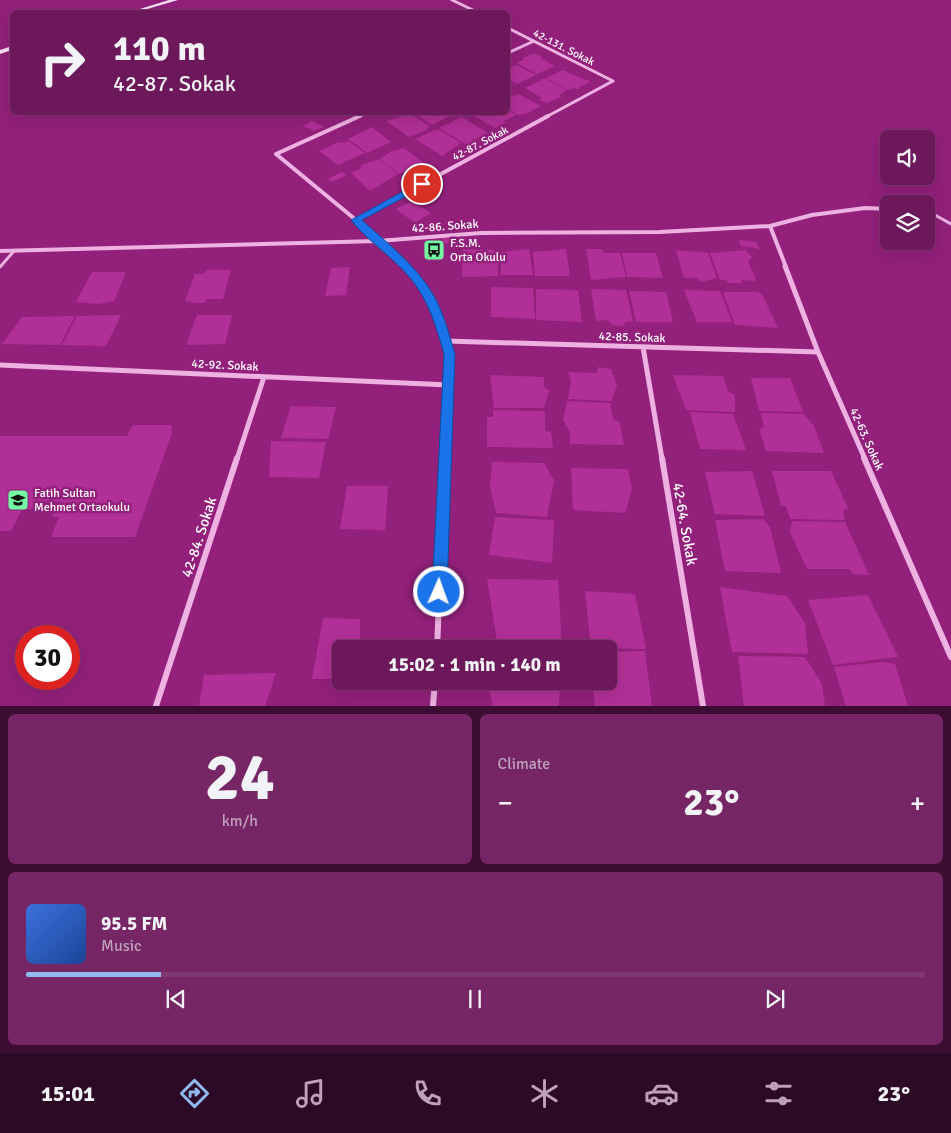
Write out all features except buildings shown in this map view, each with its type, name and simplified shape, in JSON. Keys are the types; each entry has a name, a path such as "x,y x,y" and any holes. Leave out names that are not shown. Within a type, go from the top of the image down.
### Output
{"street":[{"path":"140,10 175,0"},
{"path":"452,0 473,10"},
{"name":"42-131. Sokak","path":"510,29 613,81"},
{"path":"510,52 534,41"},
{"name":"42-87. Sokak","path":"356,220 613,81"},
{"path":"362,115 276,154 356,220 408,270 429,296 438,316 449,354 437,640"},
{"name":"42-86. Sokak","path":"0,251 378,241 481,233 660,232 770,226 812,215 865,208 880,208"},
{"name":"42-63. Sokak","path":"770,226 818,352 951,657"},
{"name":"42-85. Sokak","path":"446,341 818,352"},
{"name":"42-64. Sokak","path":"643,347 703,706"},
{"name":"42-92. Sokak","path":"0,365 448,384"},
{"name":"42-84. Sokak","path":"156,706 264,377"},
{"path":"433,706 434,690"}],"lane":[{"path":"935,215 951,224"},
{"path":"0,268 14,251"}],"place":[{"name":"F.S.M. Orta Okulu","path":"434,250"},
{"name":"Fatih Sultan Mehmet Ortaokulu","path":"18,500"}],"route":[{"path":"422,184 356,220 408,270 429,296 438,316 449,354 439,592"}]}
